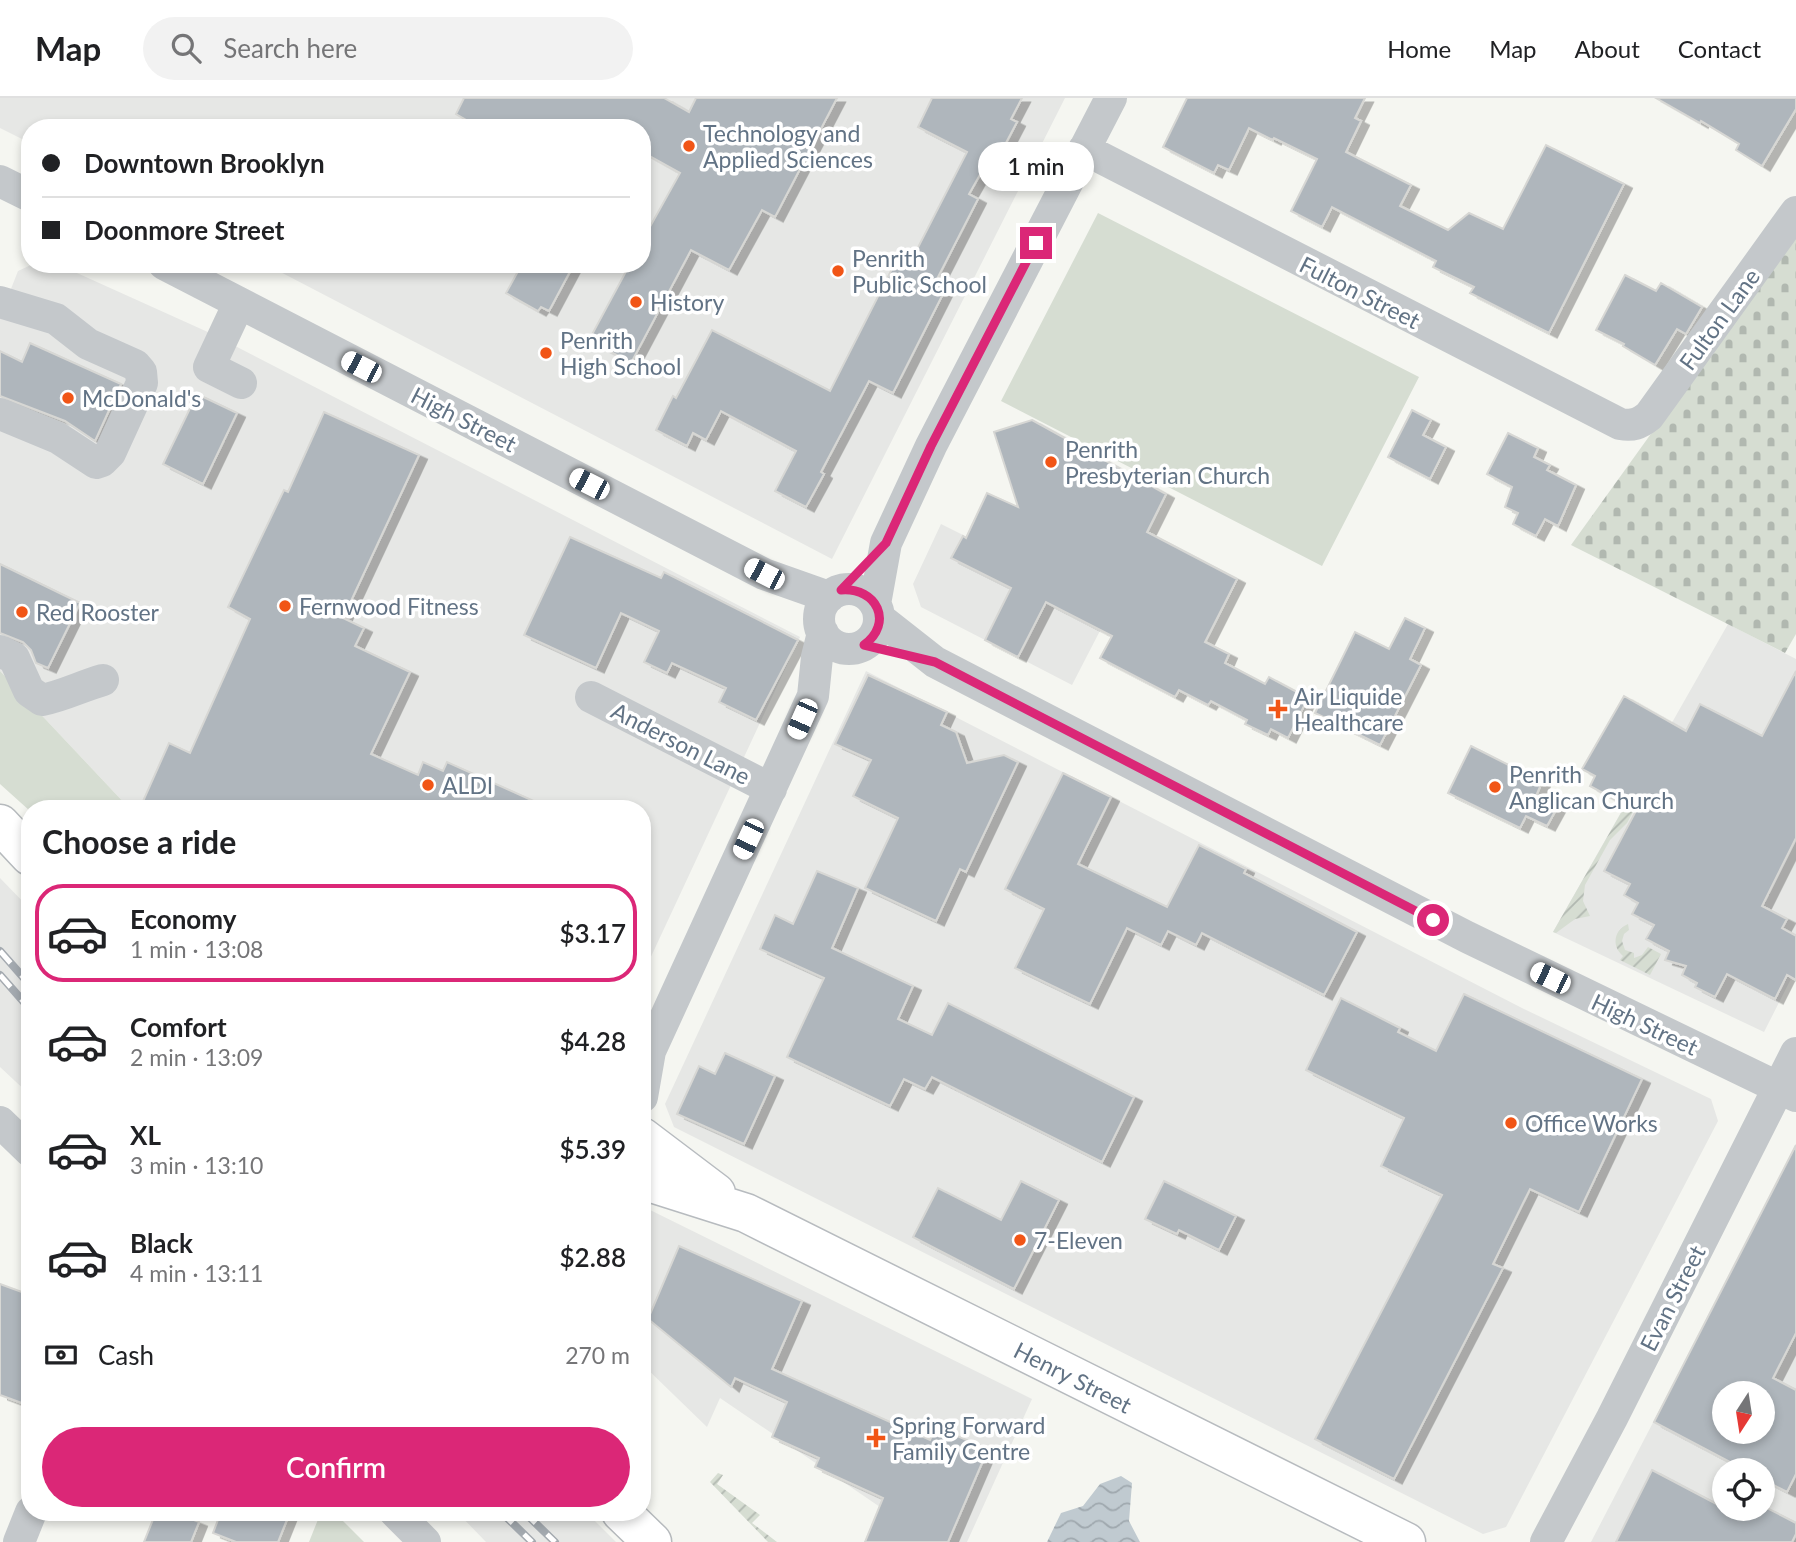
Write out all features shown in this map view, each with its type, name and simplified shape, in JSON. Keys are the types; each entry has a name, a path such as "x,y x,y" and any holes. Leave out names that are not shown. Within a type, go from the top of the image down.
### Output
{"main road":[{"name":"Henry Street","path":"651,1144 740,1211"},
{"name":"Henry Street","path":"651,1183 740,1211 1406,1542"},
{"path":"630,1521 652,1542"}],"street":[{"path":"651,1045 813,696 867,629 886,543 931,446 1111,98"},
{"name":"Fulton Street","path":"1084,149 1620,424 1639,424"},
{"name":"Fulton Lane","path":"1639,424 1649,416 1796,212"},
{"name":"High Street","path":"181,273 764,574 828,610"},
{"path":"239,303 209,367 241,383"},
{"path":"0,414 58,438 96,463 110,453 142,383 141,372 135,365 88,344 56,320 7,305"},
{"path":"813,696 817,657 828,610 886,543"},
{"path":"828,610 860,591 867,629"},
{"path":"828,610 834,645 867,629"},
{"name":"High Street","path":"867,629 1466,937 1787,1092"},
{"path":"0,651 14,658 29,691 42,699 60,697 103,680"},
{"name":"Anderson Lane","path":"591,697 771,789"},
{"name":"Evan Street","path":"1546,1542 1787,1092 1796,1054"},
{"path":"0,1122 21,1142"},
{"path":"19,1542 27,1521"},
{"path":"404,1521 425,1542"}],"shaded area":[{"name":"Penrith Public School","path":"0,98 1065,98 832,559 282,273 651,273 651,119 21,119 21,138 0,128"},
{"path":"18,271 77,273 210,333 800,637 651,957 651,800 121,800 0,671 0,317"},
{"path":"941,524 1059,583 1120,592 1072,685 921,607 913,584"},
{"path":"1728,624 1796,659 1796,969 1764,1032 1553,932"},
{"path":"866,671 1520,1007 1711,1099 1718,1121 1506,1527 1483,1534 674,1127 665,1104"},
{"path":"0,878 21,900 21,1087 0,1067"},
{"path":"1796,1147 1796,1542 1591,1542"},
{"path":"651,1210 1032,1399 967,1542 866,1542 880,1507 720,1398 707,1427 651,1373"},
{"path":"466,1521 595,1521 616,1542 486,1542"}],"green space":[{"name":"Penrith Public School","path":"1098,213 1419,377 1322,566 1001,401"},
{"path":"1796,232 1796,634 1785,653 1571,545"},
{"path":"0,671 121,800 21,800 21,803 0,784"},
{"path":"1666,734 1669,745 1627,823 1610,840 1585,885 1583,901 1590,916 1575,919 1556,933 1553,932"},
{"path":"1628,924 1629,930 1622,941 1625,950 1634,953 1634,958 1642,955 1648,947 1661,954 1650,975 1620,960 1623,956 1617,948 1616,938 1620,930"},
{"path":"718,1473 723,1475 717,1484 760,1515 752,1523 777,1542 768,1542 710,1482"},
{"path":"317,1521 343,1521 364,1542 309,1542"}],"water":[{"path":"1121,1476 1132,1483 1129,1521 1140,1542 1047,1542 1061,1513 1083,1506 1100,1484"}],"building":[{"path":"464,98 664,98 689,112 696,98 837,98 775,217 762,210 729,270 691,250 631,363 589,340 625,273 651,273 651,225 680,173 651,157 651,119 465,119 456,114"},
{"path":"932,98 1022,98 1011,119 1017,122 997,160 990,157 969,194 978,199 938,277 949,282 893,393 869,381 821,472 824,474 806,507 775,491 796,451 721,411 706,440 693,433 687,446 656,430 712,330 830,391 898,257 910,263 967,152 918,127"},
{"path":"1187,98 1365,98 1355,118 1361,121 1346,152 1411,185 1400,206 1448,230 1469,213 1503,229 1546,145 1624,184 1549,333 1470,293 1474,287 1433,267 1436,261 1332,207 1322,227 1291,211 1317,159 1274,138 1273,140 1249,128 1229,170 1218,165 1214,173 1163,147"},
{"path":"1656,98 1796,98 1796,109 1762,166 1736,150 1739,144"},
{"path":"517,273 569,273 549,311 541,307 538,311 506,293"},
{"path":"1625,275 1656,291 1661,283 1702,307 1686,334 1677,329 1655,365 1623,346 1624,344 1596,330"},
{"path":"30,343 121,384 95,441 65,421 0,396 0,351 22,362"},
{"path":"197,394 237,413 203,484 163,464"},
{"path":"1412,410 1431,420 1423,435 1446,447 1430,479 1388,457"},
{"path":"324,412 419,455 343,618 364,628 355,646 410,672 371,754 418,775 423,762 443,771 447,762 531,800 144,800 169,743 190,753 250,619 228,607 284,490 288,492"},
{"path":"1032,420 1166,494 1147,532 1237,579 1205,642 1229,654 1225,663 1265,684 1269,677 1308,698 1288,738 1271,729 1268,735 1245,724 1247,720 1211,701 1208,705 1179,690 1175,697 1100,658 1112,636 1046,602 1018,657 985,640 1011,588 951,558 963,536 966,538 987,493 1018,507 994,432"},
{"path":"1508,433 1538,448 1534,457 1550,465 1547,470 1576,485 1558,526 1545,519 1536,536 1513,524 1518,513 1505,507 1512,487 1487,474"},
{"path":"570,537 661,578 664,572 798,640 756,720 719,702 726,688 672,663 667,673 644,662 659,631 621,613 596,668 524,635"},
{"path":"0,564 80,603 48,668 36,663 31,650 23,642 0,633"},
{"path":"1405,618 1425,628 1410,659 1421,665 1380,745 1315,713 1355,632 1389,649"},
{"path":"1796,671 1796,838 1762,906 1787,919 1782,928 1796,936 1796,980 1787,975 1775,999 1727,974 1715,997 1695,987 1697,983 1682,975 1686,966 1665,960 1669,951 1646,939 1654,925 1632,914 1638,903 1624,895 1630,884 1604,871 1636,811 1590,786 1595,776 1582,769 1624,696 1686,731 1700,704 1762,736"},
{"path":"868,675 947,712 941,725 956,732 967,763 1004,755 1018,762 966,872 960,869 936,921 865,888 898,818 853,796 871,760 835,744"},
{"name":"Penrith Anglican Church","path":"1471,746 1542,782 1536,796 1558,806 1547,826 1526,816 1520,828 1448,793"},
{"path":"1063,773 1111,797 1078,864 1167,907 1199,845 1246,869 1244,873 1357,932 1324,995 1202,933 1196,945 1168,931 1161,945 1127,928 1090,1004 1015,968 1044,909 1005,889"},
{"path":"817,871 858,888 832,948 913,986 898,1019 932,1035 948,1003 1134,1097 1102,1162 932,1077 925,1089 904,1079 890,1106 787,1057 824,978 760,949 775,915 793,924"},
{"path":"1464,994 1642,1079 1579,1212 1530,1189 1493,1264 1503,1268 1394,1479 1315,1439 1442,1195 1381,1166 1404,1118 1306,1070 1341,998 1400,1028 1398,1032 1436,1051"},
{"path":"725,1053 775,1076 744,1144 677,1114 699,1066 715,1074"},
{"path":"1796,1145 1796,1333 1773,1378 1796,1390 1796,1474 1787,1492 1775,1486 1775,1458 1722,1458 1654,1422"},
{"path":"1021,1181 1059,1200 1014,1289 913,1237 938,1188 1001,1220"},
{"path":"1164,1181 1236,1216 1219,1250 1179,1230 1177,1234 1145,1219"},
{"path":"679,1246 802,1301 772,1369 930,1440 936,1427 988,1449 948,1542 865,1542 883,1498 815,1467 819,1458 772,1437 787,1402 735,1378 731,1387 651,1321 651,1312"},
{"path":"0,1284 21,1292 21,1403 0,1395"},
{"path":"1652,1470 1712,1502 1712,1521 1775,1521 1775,1512 1796,1523 1796,1534 1792,1542 1616,1542"},
{"path":"152,1521 199,1522 191,1542 144,1542"},
{"path":"218,1521 286,1521 278,1542 236,1542 213,1533"}],"railway":[{"path":"0,951 21,975"},
{"path":"0,975 21,999"},
{"path":"510,1521 532,1542"},
{"path":"533,1521 555,1542"}],"place":[{"name":"Technology and Applied Sciences","path":"689,146"},
{"name":"Penrith Public School","path":"838,271"},
{"name":"History","path":"636,302"},
{"name":"Penrith High School","path":"546,353"},
{"name":"McDonald's","path":"68,398"},
{"name":"Penrith Presbyterian Church","path":"1051,462"},
{"name":"Fernwood Fitness","path":"285,606"},
{"name":"Red Rooster","path":"22,612"},
{"name":"Air Liquide Healthcare","path":"1278,709"},
{"name":"ALDI","path":"428,785"},
{"name":"Penrith Anglican Church","path":"1495,787"},
{"name":"Office Works","path":"1511,1123"},
{"name":"7-Eleven","path":"1020,1240"},
{"name":"Spring Forward Family Centre","path":"876,1438"}],"route":[{"path":"1036,243 931,446 886,543 841,590 851,589 869,596 878,611 875,634 864,645 935,662 1433,920"}]}
